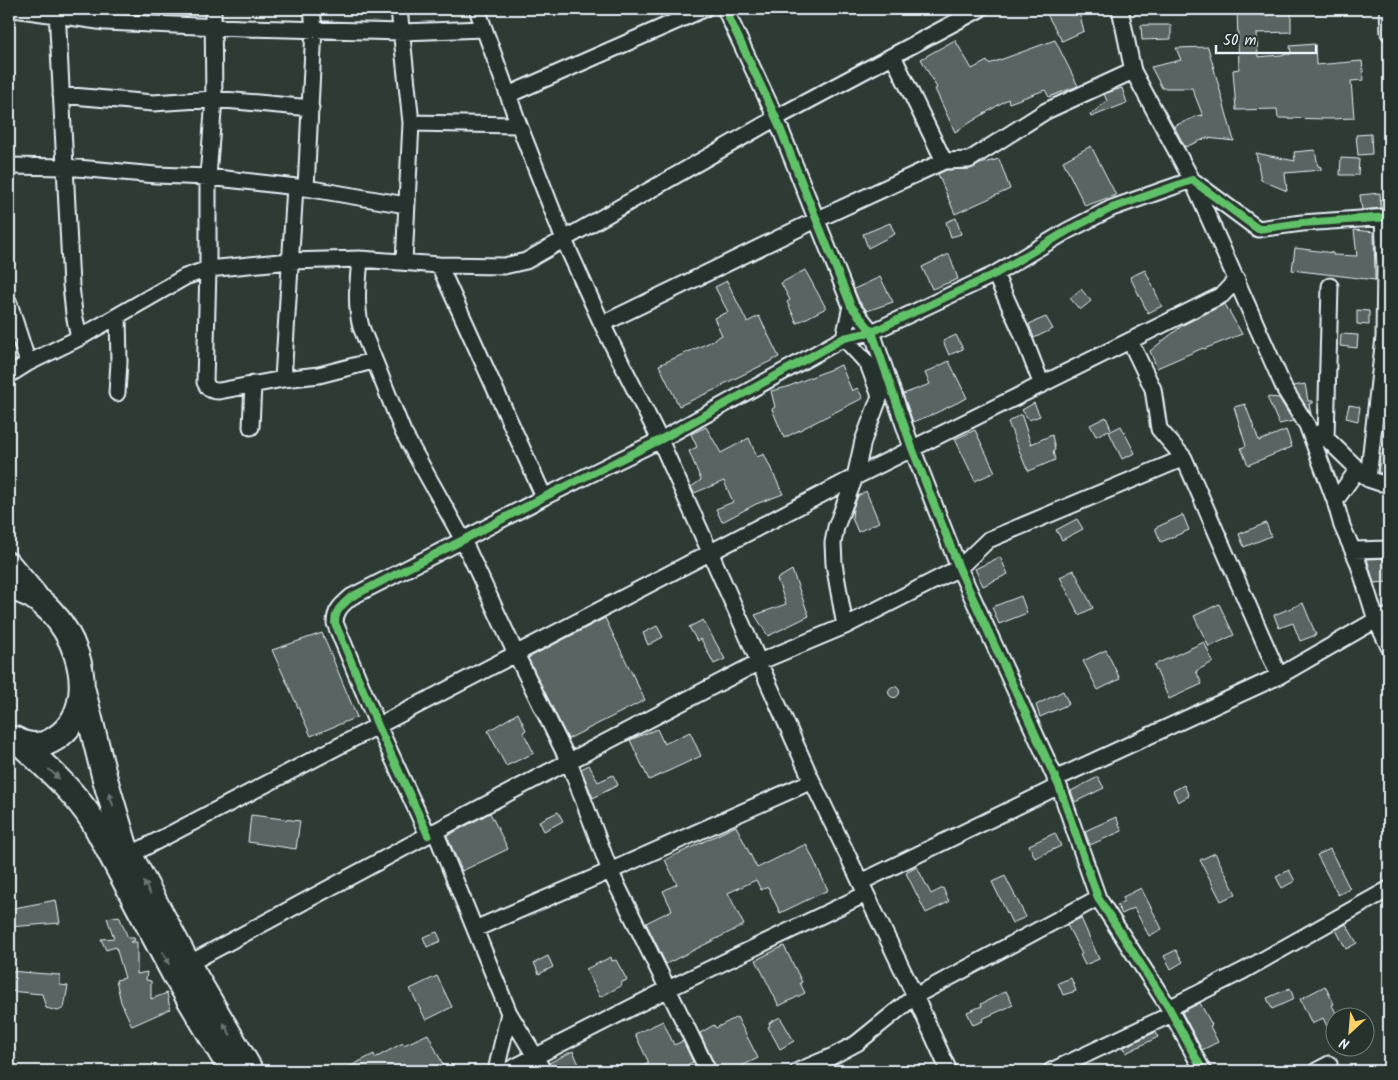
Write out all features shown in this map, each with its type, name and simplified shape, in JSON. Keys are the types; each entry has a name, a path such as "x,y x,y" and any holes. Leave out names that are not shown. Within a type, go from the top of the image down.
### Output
{"highway":[{"path":"9,565 66,630 81,670 83,691 105,779 125,846 188,964 251,1071"},
{"path":"9,588 18,590 39,601"},
{"path":"13,739 32,745 47,743 60,736 72,723 80,707 83,691"},
{"path":"13,739 60,780 82,803 173,972 232,1071"}],"street":[{"path":"14,9 57,12 105,22 402,32 484,29"},
{"path":"213,9 214,99 208,178 205,382 207,388 212,391 318,375 373,362"},
{"path":"283,379 284,332 290,261 311,108 314,30 312,9"},
{"path":"399,9 411,123 404,262"},
{"path":"477,9 519,125 564,240 602,324 660,440 812,781 949,1071"},
{"path":"508,95 704,9"},
{"path":"725,9 776,118 851,306 872,332 912,448 959,568 1057,782 1098,898 1171,1011 1203,1071"},
{"path":"9,375 28,363 79,338 185,277 208,269 290,261 360,259 439,265 504,266 526,261 776,118 980,9"},
{"path":"1120,9 1133,71 1192,180 1285,390 1307,425 1335,501 1342,526 1382,618 1389,647"},
{"path":"1388,9 1389,33"},
{"path":"57,12 71,285 79,338"},
{"path":"893,56 944,161"},
{"path":"602,324 816,220 944,161 969,160 1046,111 1133,71"},
{"path":"61,95 153,103 214,99 311,108"},
{"path":"411,123 519,125"},
{"path":"9,166 66,167 208,178 300,188 406,205"},
{"path":"1192,180 1258,229 1302,223 1386,217 1386,340 1363,474 1335,501"},
{"path":"543,1071 536,1056 509,1013 475,929 432,833 378,726 335,623 335,615 340,606 351,597 544,497 660,440 844,338 872,332 995,274 1067,231 1112,208 1192,180"},
{"path":"360,259 358,315 373,362 403,432 463,540 569,762 610,871 708,1071"},
{"path":"439,265 544,497"},
{"path":"995,274 1021,331 1042,385"},
{"path":"130,856 855,477 1222,295 1237,278"},
{"path":"1326,438 1330,286"},
{"path":"1222,295 1245,296"},
{"path":"9,303 28,363"},
{"path":"844,338 851,306"},
{"path":"117,393 119,362 118,316"},
{"path":"844,338 868,364 880,396 863,441 855,477 836,527 833,543 834,564 844,626"},
{"path":"1130,341 1153,389 1160,429 1184,458 1279,676"},
{"path":"251,427 253,384"},
{"path":"1307,425 1326,438 1363,474 1380,483 1389,482"},
{"path":"188,964 432,833 759,662 844,626 959,568 988,540 1184,458"},
{"path":"1354,550 1389,549"},
{"path":"507,1071 863,888 1057,782 1279,676 1382,618"},
{"path":"475,929 812,781"},
{"path":"1051,1071 1171,1011 1389,889"},
{"path":"798,1071 831,1057 857,1043 915,996 1098,898"},
{"path":"496,1071 509,1013"},
{"path":"1316,1071 1329,1064"}],"building":[{"path":"1044,9 1078,9 1084,31 1062,41"},
{"path":"1237,9 1267,16 1267,12 1291,12 1291,32 1257,33 1258,57 1291,54 1290,46 1315,44 1316,65 1362,61 1364,80 1351,81 1354,118 1278,118 1277,109 1236,110 1233,70 1239,69"},
{"path":"1141,25 1171,25 1171,39 1142,40"},
{"path":"955,40 972,69 987,61 989,64 1055,40 1078,86 1049,97 1045,90 1009,103 1008,99 955,132 935,89 937,88 921,59"},
{"path":"1208,47 1234,141 1207,138 1185,147 1174,126 1200,115 1203,116 1192,88 1162,88 1151,67 1181,60 1176,48"},
{"path":"1122,88 1127,103 1091,117 1090,115 1107,101 1104,94"},
{"path":"1371,134 1372,154 1358,155 1356,135"},
{"path":"1091,146 1116,195 1085,206 1063,161"},
{"path":"1315,150 1318,166 1321,167 1321,170 1285,173 1287,191 1261,180 1256,153 1295,161 1294,152"},
{"path":"1341,158 1359,159 1358,175 1340,175"},
{"path":"999,159 1010,189 955,214 938,174 946,170 970,169"},
{"path":"1380,193 1381,208 1362,210 1360,195"},
{"path":"956,218 961,234 951,237 946,222"},
{"path":"890,223 895,234 868,248 863,234"},
{"path":"1354,230 1374,232 1375,280 1292,270 1295,248 1333,253 1333,255 1357,256"},
{"path":"949,254 958,279 932,289 922,267"},
{"path":"805,270 826,308 797,323 787,302 790,300 781,283"},
{"path":"1145,270 1162,306 1148,313 1130,277"},
{"path":"880,277 893,302 867,311 859,301 854,289"},
{"path":"727,281 747,322 759,316 779,357 679,406 659,365 722,335 714,318 728,312 715,287"},
{"path":"1081,289 1091,301 1080,310 1070,298"},
{"path":"1225,304 1242,334 1157,368 1150,351 1183,325"},
{"path":"1357,310 1369,311 1369,325 1357,324"},
{"path":"1046,317 1053,329 1034,338 1029,324"},
{"path":"1341,334 1358,335 1357,348 1340,346"},
{"path":"956,335 963,349 949,355 943,341"},
{"path":"949,361 967,398 913,422 903,394 930,384 925,373"},
{"path":"841,365 852,391 857,388 863,398 784,438 772,409 775,407 771,391 787,387"},
{"path":"1305,384 1308,401 1313,401 1313,403 1309,404 1311,414 1293,386"},
{"path":"1267,397 1279,398 1293,421 1279,424"},
{"path":"1034,403 1040,416 1029,420 1022,410"},
{"path":"1245,404 1259,441 1286,430 1292,447 1248,465 1241,448 1246,446 1234,407"},
{"path":"1349,405 1360,407 1358,421 1346,418"},
{"path":"1021,414 1031,444 1052,435 1055,450 1053,451 1055,460 1029,471 1008,422"},
{"path":"1106,417 1111,429 1096,436 1090,425"},
{"path":"1121,426 1135,453 1122,459 1109,432"},
{"path":"706,427 721,453 749,438 757,457 764,454 783,494 756,504 722,522 716,509 733,502 724,481 694,493 691,487 701,480 689,451 697,447 691,434"},
{"path":"975,430 995,472 975,481 955,439"},
{"path":"1380,454 1389,455 1389,473 1378,473"},
{"path":"866,491 879,522 858,532 852,518 853,508 858,496"},
{"path":"1183,515 1189,530 1161,542 1155,528"},
{"path":"1077,519 1083,529 1062,540 1056,530"},
{"path":"1266,523 1271,536 1244,547 1239,534"},
{"path":"1000,557 1008,574 983,586 975,569"},
{"path":"1389,558 1389,582 1374,583 1367,559"},
{"path":"792,570 809,616 768,636 755,615 786,604 777,579"},
{"path":"1074,570 1093,608 1079,615 1060,577"},
{"path":"1021,596 1027,613 999,624 992,607"},
{"path":"1303,603 1316,635 1300,641 1293,623 1279,628 1274,615"},
{"path":"1219,604 1234,635 1209,647 1194,616"},
{"path":"605,618 645,700 568,739 528,658"},
{"path":"703,620 725,659 714,664 701,639 697,641 689,627"},
{"path":"657,626 663,637 648,645 643,633"},
{"path":"322,633 357,717 311,736 272,650"},
{"path":"1204,642 1213,662 1196,671 1202,684 1169,699 1154,665"},
{"path":"1106,650 1120,679 1098,690 1083,661"},
{"path":"894,686 900,692 894,698 888,692"},
{"path":"1063,691 1069,704 1040,717 1036,705"},
{"path":"518,713 526,730 523,732 534,753 506,766 488,731"},
{"path":"657,729 664,744 690,732 701,756 649,780 630,740"},
{"path":"589,765 598,782 613,775 618,785 593,798 581,769"},
{"path":"1098,777 1104,788 1075,802 1071,791"},
{"path":"1184,785 1189,796 1178,802 1173,791"},
{"path":"558,812 563,821 544,831 539,821"},
{"path":"490,813 508,849 462,871 447,836"},
{"path":"251,815 300,821 296,849 248,842"},
{"path":"1116,817 1122,831 1090,845 1085,831"},
{"path":"736,826 757,868 806,844 828,890 780,913 768,887 761,890 756,880 728,893 744,925 666,964 646,923 672,910 663,891 677,884 665,860"},
{"path":"1055,833 1061,846 1035,858 1029,845"},
{"path":"1330,849 1350,889 1338,895 1317,855"},
{"path":"1215,853 1236,894 1221,901 1200,860"},
{"path":"917,867 931,894 943,888 949,902 926,913 906,873"},
{"path":"1289,870 1295,881 1282,888 1276,877"},
{"path":"1005,876 1026,917 1012,923 992,882"},
{"path":"1141,888 1162,929 1149,936 1134,908 1122,914 1117,905 1124,901 1123,897"},
{"path":"56,900 60,923 9,927 9,909"},
{"path":"119,916 128,938 134,938 135,940 130,942 137,942 137,974 147,972 146,980 151,981 151,999 167,993 170,1009 132,1026 121,1002 116,980 125,978 116,947 106,950 101,939 114,938 107,918"},
{"path":"1081,918 1099,959 1085,965 1080,955 1082,954 1067,925"},
{"path":"1346,924 1357,943 1346,949 1336,930"},
{"path":"437,932 441,941 427,947 423,937"},
{"path":"784,946 802,982 800,983 805,993 779,1006 756,960"},
{"path":"1176,950 1183,962 1171,969 1164,956"},
{"path":"548,956 553,967 539,974 534,963"},
{"path":"611,957 612,961 616,960 627,980 622,982 621,986 600,997 586,969"},
{"path":"9,971 60,975 60,985 68,986 64,1008 58,1011 46,1008 42,994 9,991"},
{"path":"437,976 452,1007 426,1020 410,989"},
{"path":"1071,978 1076,991 1063,995 1058,983"},
{"path":"1325,986 1334,1004 1332,1005 1334,1008 1326,1008 1326,1024 1323,1018 1312,1024 1300,999"},
{"path":"1290,988 1294,999 1272,1009 1267,998"},
{"path":"1006,991 1013,1005 973,1025 967,1012 982,1006 981,1004"},
{"path":"1200,1003 1212,1025 1210,1026 1218,1042 1202,1050 1182,1012"},
{"path":"737,1017 758,1058 732,1071 717,1071 700,1033 714,1025 716,1028"},
{"path":"780,1017 794,1041 780,1049 768,1027 770,1026 769,1023"},
{"path":"663,1021 674,1045 683,1041 693,1062 683,1067 685,1071 631,1071 649,1063 635,1034"},
{"path":"1156,1032 1158,1037 1126,1053 1124,1047"},
{"path":"428,1034 446,1071 341,1071 374,1054 375,1058 403,1043 404,1045"},
{"path":"573,1051 582,1071 552,1071 549,1063"}],"cycle path":[{"path":"725,9 776,118 851,306 872,332 912,448 959,568 1059,786 1098,898 1169,1008 1203,1071"},
{"path":"428,835 378,726 335,623 338,611 351,597 544,497 660,440 844,338 872,332 995,274 1067,231 1112,208 1192,180 1258,229 1302,223 1389,217"}]}
